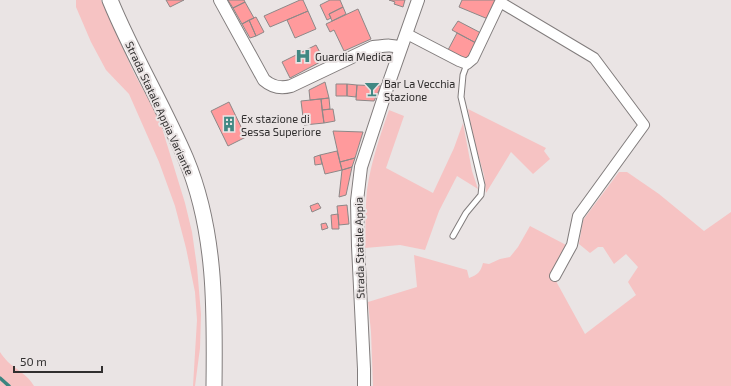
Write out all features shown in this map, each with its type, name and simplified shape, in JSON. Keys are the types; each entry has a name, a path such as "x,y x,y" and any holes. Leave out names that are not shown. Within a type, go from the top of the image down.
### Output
{"main road":[{"name":"Strada Statale Appia Variante","path":"110,0 186,159 197,190 212,266 215,318 214,386"}],"street":[{"path":"220,0 264,80 276,87 281,88 291,86 373,47 393,45 400,48"},
{"name":"Strada Statale Appia","path":"364,386 358,246 358,194 361,168 400,48 407,34 418,0"},
{"path":"407,34 458,61 467,64 473,60 501,1 594,58 644,125 578,216 572,245 555,276"}],"lane":[{"path":"453,236 466,212 481,195 482,185 461,97 463,75 467,64"}],"shaded area":[{"path":"76,0 101,0 134,73 162,128 185,203 192,232 197,267 201,314 200,348 195,386 193,386 197,320 195,292 186,248 175,206 159,162 129,94 106,70 91,42 76,7"},
{"path":"468,109 546,148 544,151 550,159 533,174 511,152 486,193 484,175 473,137"},
{"path":"389,110 404,116 386,168 433,193 454,148 463,123 472,171 478,189 457,176 439,211 425,250 400,245 365,248 367,190 376,149"},
{"path":"619,172 627,172 659,194 704,231 731,212 731,386 373,386 371,332 368,302 417,287 414,255 467,270 469,278 475,276 479,272 483,263 489,264 500,259 510,257 518,247 530,226 568,246 551,272 585,334 636,295 628,282 638,267 626,254 614,264 603,247 598,247 590,253 579,244 583,220"},
{"path":"0,352 8,362 32,382 34,386 0,386"}],"building":[{"path":"166,0 184,0 170,7"},
{"path":"228,0 244,0 245,2 233,8"},
{"path":"303,0 308,11 270,27 264,16"},
{"path":"330,0 340,0 343,7 329,14 331,18 327,20 320,5"},
{"path":"389,0 405,0 403,7 394,4 395,2"},
{"path":"462,0 496,0 488,19 459,7"},
{"path":"245,2 254,18 242,24 233,8"},
{"path":"343,7 346,14 332,21 329,14"},
{"path":"358,9 371,39 344,51 334,30 330,32 326,24"},
{"path":"308,11 316,29 295,38 287,20"},
{"path":"256,17 264,32 256,36 249,20"},
{"path":"249,20 256,36 250,38 242,24"},
{"path":"458,21 481,33 476,43 452,30"},
{"path":"457,33 476,43 467,60 448,50"},
{"path":"316,45 324,60 290,78 282,62"},
{"path":"325,82 329,98 310,100 309,90"},
{"path":"336,84 347,84 347,96 336,96"},
{"path":"347,84 357,85 356,97 347,96"},
{"path":"357,85 381,86 374,101 356,100"},
{"path":"329,98 330,109 322,110 321,99"},
{"path":"321,99 324,123 304,125 301,101"},
{"name":"Ex stazione di Sessa Superiore","path":"229,102 246,137 228,146 211,111"},
{"path":"333,109 335,121 324,123 322,110"},
{"path":"333,131 363,132 355,158 340,162"},
{"path":"337,151 342,170 325,174 320,155"},
{"path":"320,155 322,164 315,165 314,157"},
{"path":"355,158 352,167 342,170 340,162"},
{"path":"352,167 346,195 339,197 342,170"},
{"path":"318,203 321,208 312,212 310,206"},
{"path":"347,205 349,224 339,225 337,206"},
{"path":"338,214 339,229 332,229 331,215"},
{"path":"326,223 328,228 322,230 321,224"}],"waterway":[{"path":"0,378 9,386"}],"place":[{"name":"Guardia Medica","path":"303,56"},
{"name":"Bar La Vecchia Stazione","path":"372,89"},
{"name":"Ex stazione di Sessa Superiore","path":"229,124"}]}
